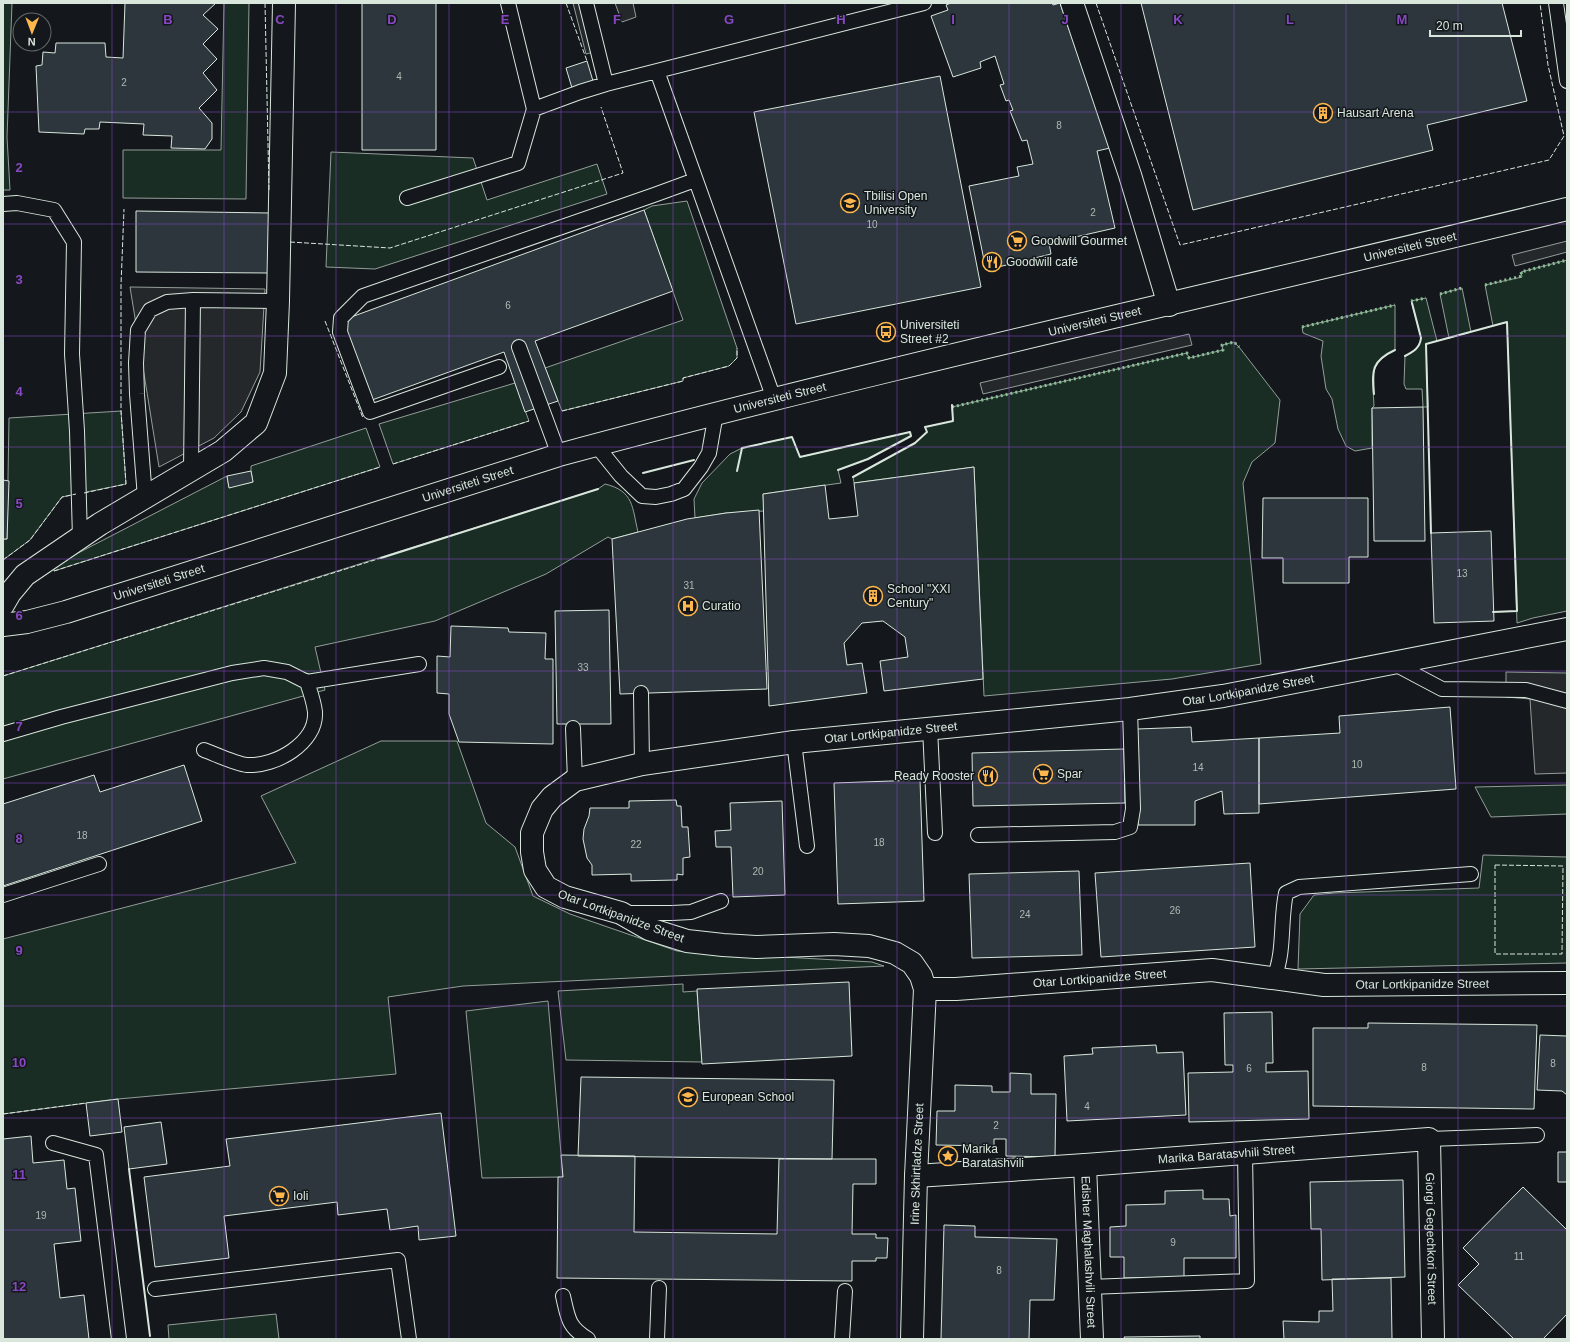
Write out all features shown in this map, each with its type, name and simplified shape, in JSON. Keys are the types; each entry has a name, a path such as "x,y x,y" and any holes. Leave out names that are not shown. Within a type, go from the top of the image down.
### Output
{"street":[{"path":"3,605 10,593 25,575 80,538 223,451 256,423 275,373 278,301 284,3"},
{"path":"1072,3 1130,175 1169,305"},
{"name":"Universiteti Street","path":"3,625 27,622 66,612 559,455 716,413 1567,209"},
{"name":"Otar Lortkipanidze Street","path":"1567,629 1223,696 1130,708 794,742 642,764 575,780 552,797 542,809 532,833 532,852 535,870 546,887 565,897 621,913 649,929 687,941 756,947 834,944 869,946 895,953 912,963 921,976 926,989 964,988 1212,970 1324,985 1567,983"},
{"name":"Irine Skhirtladze Street","path":"912,1339 916,1176 926,989"},
{"name":"Marika Baratasvhili Street","path":"916,1176 1430,1139"},
{"name":"Giorgi Gegechkori Street","path":"1430,1139 1433,1339"},
{"name":"Edisher Maghalashvili Street","path":"1085,1165 1092,1339"}],"lane":[{"path":"406,198 518,163 534,109 508,3"},
{"path":"586,3 606,84"},
{"path":"534,109 606,84 924,3"},
{"path":"1556,3 1567,81"},
{"path":"657,71 774,399"},
{"path":"499,367 370,412 340,332 341,318 363,296 695,180"},
{"path":"3,204 17,203 54,210 74,242 72,354 77,431 80,538"},
{"path":"191,470 193,300"},
{"path":"145,498 136,363 138,330 150,310 167,302 193,300 278,301"},
{"path":"519,347 559,455"},
{"path":"596,445 621,476 642,496 656,497 671,494 684,489 701,467 709,453 716,413"},
{"path":"1393,663 1442,689 1526,690 1567,701"},
{"path":"3,734 61,717 232,673 264,668 287,672 307,682 418,664"},
{"path":"204,750 246,765 264,765 296,749 312,729 315,712 307,682"},
{"path":"640,693 642,764"},
{"path":"978,835 1115,832 1130,827 1133,809 1130,708"},
{"path":"573,728 575,780"},
{"path":"930,728 935,833"},
{"path":"794,742 807,846"},
{"path":"3,896 99,864"},
{"path":"1274,978 1279,967 1283,909 1286,893 1299,887 1471,874"},
{"path":"621,913 691,912 721,901"},
{"name":"Marika Baratasvhili Street","path":"1430,1139 1537,1135"},
{"path":"53,1143 96,1155 119,1339"},
{"path":"1089,1287 1247,1281 1245,1152"},
{"path":"155,1289 398,1260 409,1339"},
{"path":"657,1339 659,1288"},
{"path":"842,1339 845,1291"},
{"path":"563,1296 568,1321 579,1334 588,1339"}],"green space":[{"path":"3,3 12,3 7,137 10,190 3,190"},
{"path":"224,3 249,3 246,199 123,198 123,150 221,150"},
{"path":"331,152 473,158 487,200 597,164 607,194 375,269 326,267"},
{"path":"687,201 737,348 737,358 729,366 683,378 683,381 562,411 545,368 683,320 644,210 652,206"},
{"path":"1567,260 1567,611 1517,623 1507,322 1493,326 1485,285 1522,277 1521,272"},
{"path":"1462,288 1471,332 1449,338 1440,294"},
{"path":"1426,298 1437,341 1426,344 1428,407 1423,407 1422,389 1406,389 1404,384 1405,356 1416,349 1421,337 1411,301"},
{"path":"1395,305 1395,350 1386,355 1380,361 1374,373 1372,448 1355,451 1346,446 1338,429 1332,399 1326,389 1321,356 1323,341 1303,333 1302,327"},
{"path":"1234,342 1280,400 1275,443 1252,462 1243,483 1261,664 1172,679 984,696 974,467 854,483 853,477 915,443 927,432 925,427 953,421 952,407 1187,353 1189,358 1223,350 1222,345"},
{"path":"515,383 529,421 393,464 379,424"},
{"path":"121,411 126,484 62,497 30,540 3,560 3,539 7,539 9,418"},
{"path":"366,428 380,467 54,571 53,566 227,476 229,487 253,482 251,466"},
{"path":"910,432 911,436 868,459 838,470 841,483 763,494 764,511 726,513 695,518 694,499 702,483 730,454 742,448 792,437 800,457"},
{"path":"605,484 622,491 627,496 633,508 638,532 612,539 608,537 546,574 435,621 315,647 325,690 3,779 3,676 598,489"},
{"path":"381,741 457,741 486,823 515,847 533,896 570,914 677,951 872,962 884,966 463,986 388,997 396,1074 118,1099 3,1114 3,939 296,863 261,796"},
{"path":"1567,785 1567,814 1491,817 1475,787"},
{"path":"1483,855 1567,857 1567,963 1298,969 1300,914 1314,895 1479,888"},
{"path":"683,984 683,992 697,991 702,1062 566,1060 558,991"},
{"path":"548,1001 563,1177 482,1178 466,1011"},
{"path":"276,1314 279,1339 169,1339 168,1325"}],"shaded area":[{"path":"573,3 586,3 598,51 586,54"},
{"path":"615,3 633,3 636,17 622,22"},
{"path":"1567,241 1567,252 1515,266 1512,255"},
{"path":"130,287 265,289 260,372 241,412 214,438 159,467"},
{"path":"1189,334 1192,345 983,394 980,383"},
{"path":"1506,672 1567,673 1567,773 1535,774 1530,699 1506,697"}],"building":[{"path":"125,3 216,3 203,15 218,29 203,44 217,59 203,73 217,90 199,108 212,123 212,139 205,149 171,148 172,136 143,135 144,124 100,122 99,129 85,129 84,134 39,132 36,66 42,65 43,52 55,53 56,43 105,43 106,57 123,58"},
{"path":"362,3 436,3 436,150 362,150"},
{"path":"951,3 1052,3 1053,5 1060,3 1110,148 1097,151 1115,228 1049,243 1051,254 986,270 969,186 1019,176 1017,167 1033,164 1027,140 1022,141 1010,111 1013,110 1009,100 1006,101 1000,85 1004,84 995,56 980,62 981,68 953,77 931,16 948,10 946,5"},
{"name":"Hausart Arena","path":"1141,3 1502,3 1527,101 1427,125 1433,150 1193,210"},
{"path":"587,61 593,81 572,88 566,68"},
{"name":"Tbilisi Open University","path":"940,76 981,287 796,324 754,112"},
{"path":"644,210 673,291 535,341 558,401 525,412 504,352 372,400 343,320"},
{"path":"136,211 270,213 269,273 136,272"},
{"path":"1423,407 1425,541 1374,541 1372,408"},
{"name":"School \"XXI Century\"","path":"974,467 983,679 884,691 880,661 908,657 905,637 883,621 862,623 844,643 847,665 862,663 867,693 769,706 763,494 825,485 829,519 858,516 854,483"},
{"path":"251,471 253,482 229,488 227,476"},
{"path":"3,480 9,481 7,539 3,539"},
{"path":"1263,498 1368,498 1368,557 1349,557 1349,583 1283,583 1283,558 1262,558"},
{"path":"759,510 767,689 620,694 612,539 687,519"},
{"path":"1491,531 1494,621 1434,623 1431,533"},
{"path":"609,610 611,724 557,724 555,611"},
{"path":"451,626 508,628 509,632 546,633 545,659 553,659 553,744 459,742 449,714 449,694 437,693 437,656 450,657"},
{"path":"1450,707 1456,789 1259,804 1259,738 1340,733 1339,716"},
{"path":"1191,727 1192,742 1259,738 1259,813 1224,814 1222,791 1195,801 1195,825 1138,825 1137,729"},
{"path":"1124,749 1125,803 973,806 972,753"},
{"path":"184,765 202,821 3,886 3,804 94,775 100,792"},
{"path":"920,780 924,901 838,904 834,783"},
{"path":"676,800 677,806 681,806 682,827 688,827 690,857 683,858 683,875 677,874 677,880 631,881 631,874 592,875 592,865 587,858 583,839 584,829 589,816 590,808 629,808 629,801"},
{"path":"782,801 785,895 733,897 731,847 716,847 715,831 731,830 730,803"},
{"path":"1250,863 1255,947 1101,957 1095,873"},
{"path":"1079,871 1082,955 972,958 969,874"},
{"path":"849,982 852,1056 702,1064 697,989"},
{"path":"1272,1012 1273,1063 1266,1063 1266,1072 1308,1071 1309,1119 1189,1122 1188,1073 1233,1072 1233,1065 1225,1065 1224,1013"},
{"path":"1368,1023 1537,1025 1534,1109 1313,1106 1313,1028 1368,1028"},
{"path":"1540,1035 1567,1036 1567,1095 1562,1091 1537,1090"},
{"path":"1156,1045 1157,1053 1183,1052 1186,1115 1067,1121 1064,1056 1093,1054 1092,1048"},
{"path":"1010,1073 1031,1074 1031,1094 1056,1094 1055,1157 1006,1156 1006,1139 994,1139 994,1146 936,1145 937,1111 955,1111 955,1085 992,1086 992,1092 1010,1092"},
{"path":"581,1077 834,1080 832,1159 578,1156"},
{"path":"118,1099 122,1132 90,1136 86,1103"},
{"path":"441,1113 456,1236 419,1240 418,1226 390,1230 387,1209 338,1215 337,1202 224,1216 229,1258 155,1267 144,1177 230,1166 226,1139"},
{"path":"161,1122 167,1164 129,1169 124,1127"},
{"path":"31,1136 33,1163 64,1160 67,1189 75,1188 81,1241 54,1244 60,1298 84,1295 89,1339 3,1339 3,1139"},
{"path":"1558,1152 1567,1152 1567,1182 1558,1182"},
{"path":"561,1155 635,1156 634,1232 777,1234 779,1159 876,1159 876,1184 853,1184 852,1234 876,1234 876,1238 888,1238 887,1258 876,1258 876,1261 852,1261 852,1281 557,1278 558,1177 563,1177"},
{"path":"1403,1180 1405,1277 1322,1280 1321,1229 1311,1229 1310,1182"},
{"path":"1523,1187 1567,1230 1567,1314 1543,1339 1514,1339 1458,1285 1479,1264 1463,1248"},
{"path":"1203,1190 1203,1199 1229,1199 1230,1216 1236,1215 1236,1258 1184,1258 1184,1277 1124,1278 1124,1257 1110,1257 1110,1227 1126,1226 1126,1205 1165,1204 1165,1191"},
{"path":"944,1225 975,1226 975,1237 1057,1239 1054,1300 1030,1300 1029,1339 941,1339"},
{"path":"1391,1278 1392,1339 1284,1339 1283,1321 1319,1322 1319,1311 1333,1311 1332,1279"},
{"path":"1200,1336 1200,1339 1125,1339 1124,1337"}],"hedge":[{"path":"1485,285 1522,276 1521,272 1567,260"},
{"path":"1440,294 1462,288"},
{"path":"1411,301 1426,298"},
{"path":"1302,327 1395,305"},
{"path":"952,407 1187,353 1189,358 1223,350 1222,345 1234,342 1239,347"}],"fence":[{"path":"265,3 269,191"},
{"path":"566,3 587,61"},
{"path":"1096,3 1180,245 1549,160 1564,136 1548,65 1540,3"},
{"path":"290,242 390,248 623,173 601,107"},
{"path":"84,493 126,484 121,411 121,285 124,209"},
{"path":"325,321 363,418"},
{"path":"562,411 683,381 683,378 729,366 737,358 737,348"},
{"path":"393,464 529,421"},
{"path":"54,571 380,467"},
{"path":"3,560 30,540 62,497 76,494"},
{"path":"3,676 381,558"},
{"path":"1495,865 1563,866 1562,954 1495,954 1495,865"},
{"path":"3,1114 86,1103"}],"wall":[{"path":"1405,356 1418,347 1421,338 1412,303"},
{"path":"1431,533 1426,344 1507,322 1517,611 1493,612"},
{"path":"1374,394 1373,373 1377,363 1381,358 1395,350"},
{"path":"853,477 915,443 927,432 925,427 953,421 952,405"},
{"path":"737,471 742,448 792,437 800,457 910,432 911,436 868,459 838,470"},
{"path":"643,473 694,460"},
{"path":"381,558 598,489"},
{"path":"129,1169 150,1336"}],"place":[{"name":"Hausart Arena","path":"1323,113"},
{"name":"Tbilisi Open University","path":"850,203"},
{"name":"Goodwill Gourmet","path":"1017,241"},
{"name":"Goodwill café","path":"992,262"},
{"name":"Universiteti Street #2","path":"886,332"},
{"name":"School \"XXI Century\"","path":"873,596"},
{"name":"Curatio","path":"688,606"},
{"name":"Spar","path":"1043,774"},
{"name":"Ready Rooster","path":"988,776"},
{"name":"European School","path":"688,1097"},
{"name":"Marika Baratashvili","path":"948,1156"},
{"name":"Ioli","path":"279,1196"}]}
